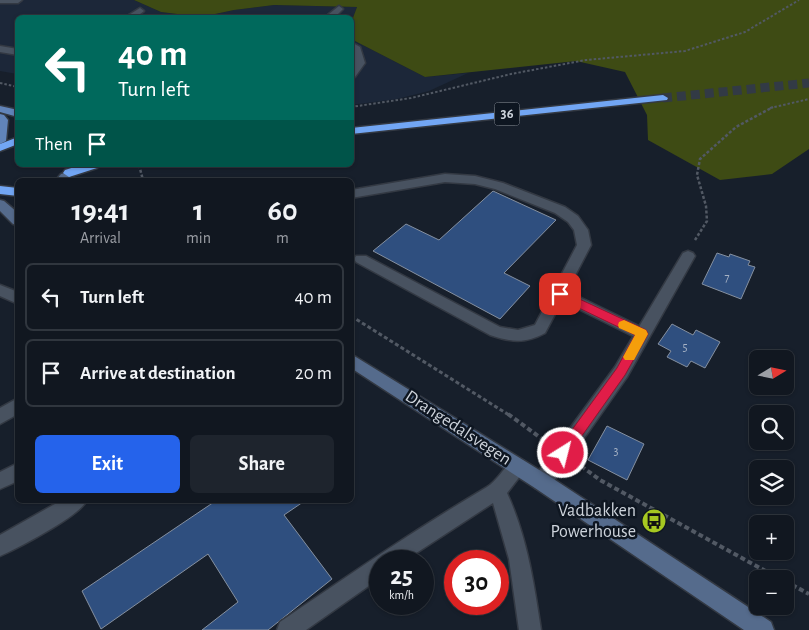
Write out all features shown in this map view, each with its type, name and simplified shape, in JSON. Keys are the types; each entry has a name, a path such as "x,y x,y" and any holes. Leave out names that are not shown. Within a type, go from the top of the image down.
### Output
{"highway":[{"name":"36","path":"354,130 663,98"},
{"path":"0,148 15,141"},
{"path":"66,175 88,167"},
{"path":"0,190 15,192"}],"main road":[{"path":"0,109 15,113"},
{"path":"0,118 3,120 0,141"}],"street":[{"path":"0,0 18,0"},
{"path":"331,15 338,9"},
{"path":"133,15 140,11"},
{"path":"354,46 360,63 354,71"},
{"path":"0,49 15,52"},
{"path":"354,193 445,178 475,180 499,186 560,210 573,219 581,230 584,245 540,329 527,336 513,336 495,331 361,260"},
{"path":"0,204 15,218"},
{"path":"542,482 621,372 688,256"},
{"path":"0,290 15,298"},
{"path":"560,294 642,334"},
{"name":"Drangedalsvegen","path":"354,362 542,482 763,630"},
{"path":"0,417 15,408"},
{"path":"404,550 466,509 497,492 518,467"},
{"path":"0,481 15,473"},
{"path":"497,492 509,517 523,569 530,630"},
{"path":"0,546 54,517 74,503"},
{"path":"288,630 369,574"}],"path":[{"path":"354,107 411,98 511,74 586,60 685,51 745,32 799,0"},
{"path":"0,83 15,86"},
{"path":"688,256 696,237 707,221 706,206 697,175 700,159 744,120 759,111 809,99"},
{"path":"354,318 494,404 600,480 764,570"},
{"path":"794,586 809,594"}],"shaded area":[{"path":"0,0 134,0 161,12 185,15 15,15 15,74 0,71"},
{"path":"274,5 357,7 354,15 210,15"},
{"path":"354,41 425,77 468,73 429,91 397,99 354,105"}],"green space":[{"path":"134,0 809,0 809,149 772,174 720,180 648,140 647,115 625,72 576,61 425,77 354,41 354,15 357,7 274,5 210,15 185,15 161,12"}],"building":[{"path":"493,191 556,220 504,273 530,286 500,319 373,251 406,224 439,240"},
{"path":"717,253 729,257 730,254 750,261 748,265 755,267 741,299 702,284"},
{"path":"672,324 693,335 696,330 720,342 705,368 691,361 687,367 667,357 671,351 658,344"},
{"path":"607,426 644,444 627,480 588,460"},
{"path":"213,503 302,503 284,515 332,579 268,630 202,630 238,602 208,554 101,629 82,591"}],"tunnel":[{"path":"663,98 809,83"}],"slow traffic":[{"path":"624,325 642,334 629,357"}],"place":[{"name":"Vadbakken Powerhouse","path":"654,521"}],"route":[{"path":"560,294 642,334 621,372 563,453"}]}
